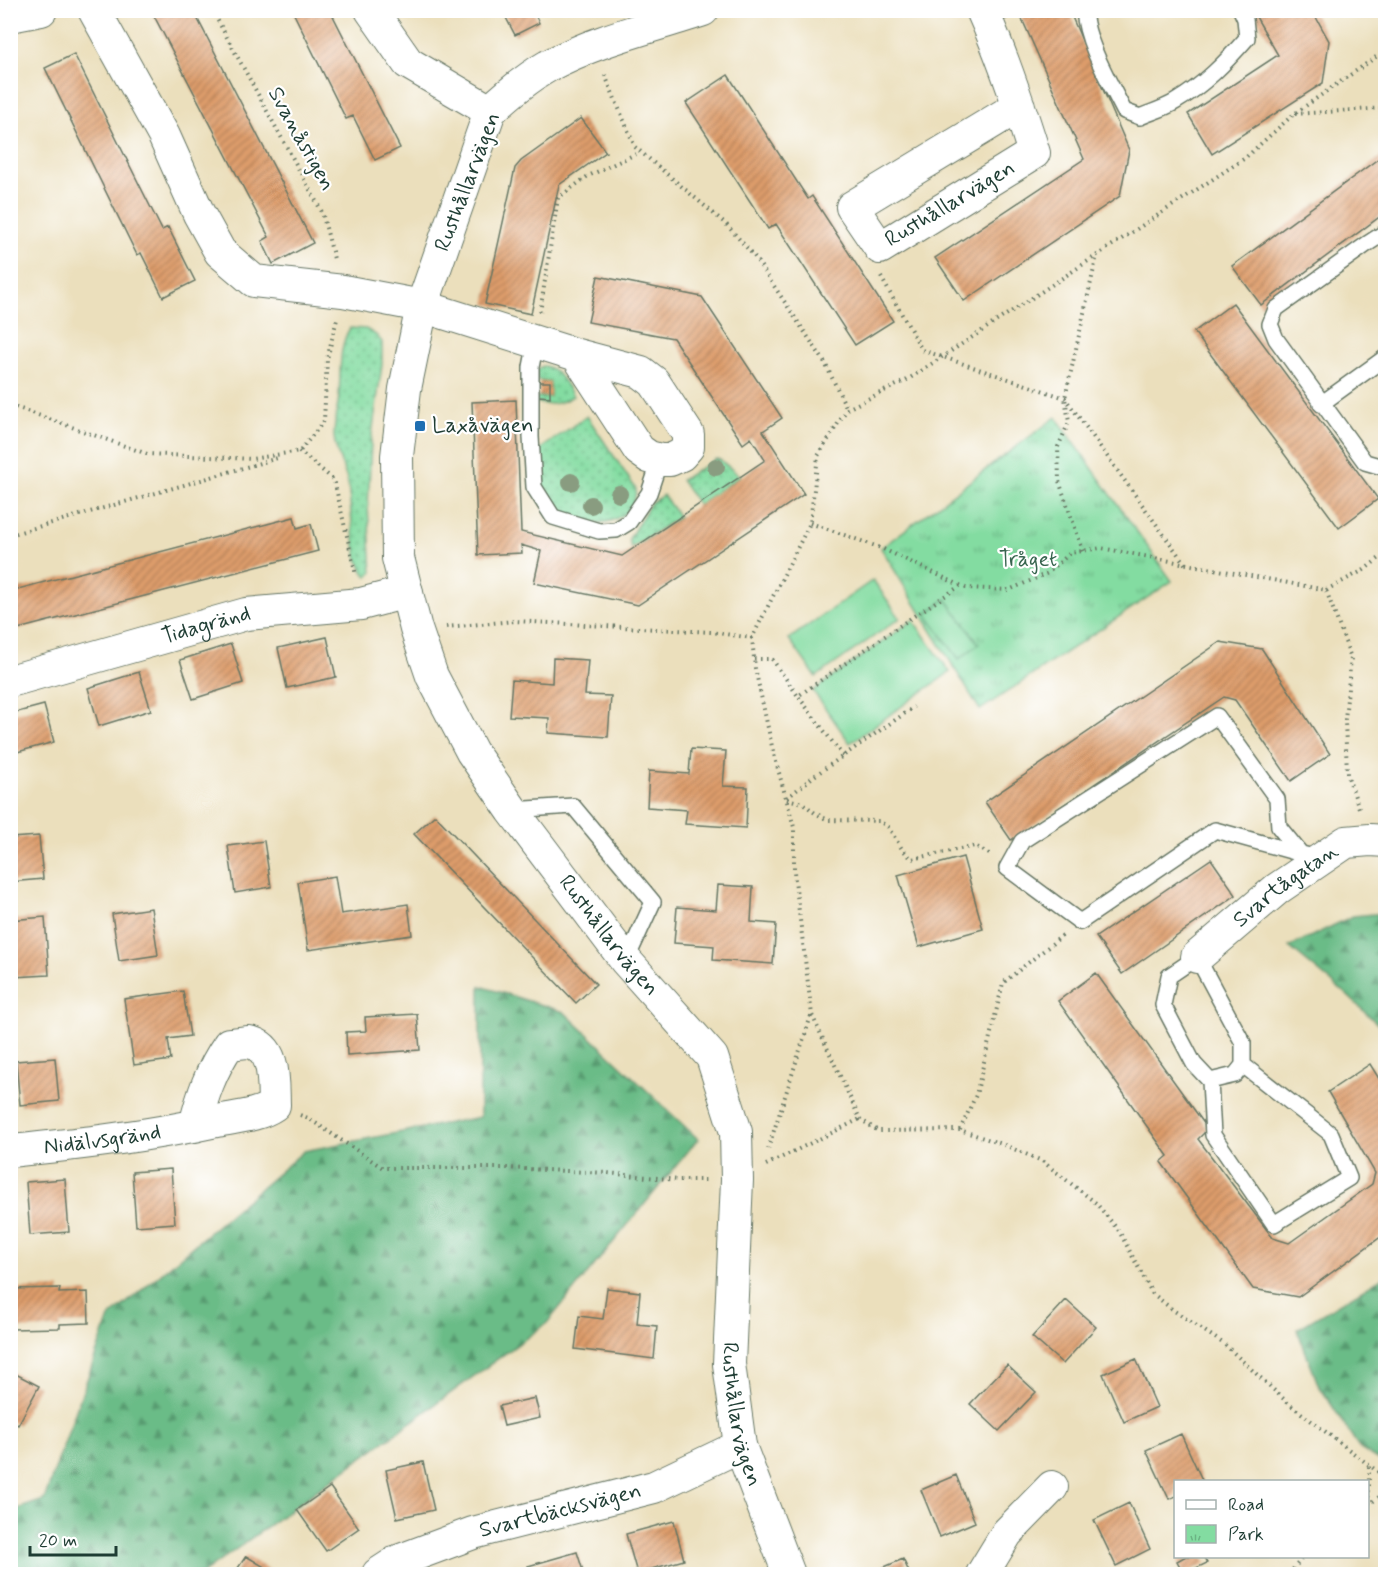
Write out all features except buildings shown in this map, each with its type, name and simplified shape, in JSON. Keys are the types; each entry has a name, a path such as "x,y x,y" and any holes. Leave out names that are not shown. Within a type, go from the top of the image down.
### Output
{"street":[{"path":"10,16 41,10"},
{"path":"94,10 164,135 220,252 254,281 343,291 422,306 577,356 641,372 654,382 688,434 687,447 681,455 670,460 660,460 639,450 577,356"},
{"path":"371,10 408,63 490,111"},
{"name":"Rusthållarvägen","path":"703,10 595,45 547,66 506,96 490,111 422,306 405,389 397,456 398,558 416,629 432,676 472,752 512,810 626,961 712,1057 736,1132 738,1180 729,1364 740,1446 789,1575"},
{"name":"Rusthållarvägen","path":"991,13 1034,153 880,248 852,207 1019,106"},
{"name":"Tidagränd","path":"10,681 246,614 361,604 406,592"},
{"name":"Svartågatan","path":"1197,957 1311,857 1346,842 1378,840"},
{"path":"195,1126 202,1098 216,1063 229,1044 249,1042 262,1048 271,1060 274,1105"},
{"name":"Nidälvsgränd","path":"10,1151 96,1142 195,1126 264,1111 274,1105"},
{"name":"Svartbäcksvägen","path":"378,1575 398,1561 473,1533 654,1487 740,1446"},
{"path":"982,1575 1007,1533 1052,1487"}],"lane":[{"path":"1084,10 1085,25 1107,78 1124,111 1140,117 1174,102 1225,64 1247,38 1245,19 1241,10"},
{"path":"1386,236 1381,236 1367,244 1276,309 1270,324 1276,339 1365,462 1386,468"},
{"path":"536,342 531,367 534,487 553,517 599,531 616,530 629,522 645,500 660,460"},
{"path":"1321,404 1386,357"},
{"path":"1217,716 1277,799 1280,827 1311,857 1215,831 1080,922 1007,868 1022,842 1217,716"},
{"path":"512,810 573,806 653,902 626,961"},
{"path":"1210,1081 1235,1075 1243,1065 1243,1044 1197,957 1168,976 1163,1005 1194,1064 1210,1081 1213,1135 1274,1224 1349,1178 1331,1134 1243,1065"}],"path":[{"name":"Svanåstigen","path":"212,10 322,212 343,291"},
{"path":"1386,50 1294,114 1245,158 907,380 848,409 818,456 810,524 752,638 754,659 773,751 794,827 794,872 812,1016 860,1119 878,1131 960,1130 1042,1161 1096,1203 1119,1231 1152,1293 1224,1344 1288,1403 1386,1478"},
{"path":"605,75 635,147 726,224 754,256 824,361 848,409"},
{"path":"10,97 14,114 13,184 10,185"},
{"path":"1294,114 1386,108"},
{"path":"536,342 558,198 588,176 640,152"},
{"path":"880,248 878,272 921,350 1065,398 1185,565"},
{"path":"1083,551 1059,481 1058,447 1069,422 1065,398 1097,255"},
{"path":"10,535 300,451 324,421 327,360 343,291"},
{"path":"10,405 147,454 252,459 300,451 334,480 361,604"},
{"path":"810,524 881,548 966,588 1009,590 1048,573 1070,553 1101,548 1326,590 1364,570 1386,553"},
{"path":"798,696 910,618 961,586"},
{"path":"1326,590 1351,658 1346,719 1347,774 1378,840"},
{"path":"416,629 515,621 711,632 752,638"},
{"path":"754,659 772,659 843,756"},
{"path":"786,798 914,707"},
{"path":"786,798 803,803 828,820 879,821 888,827 902,849 912,859 975,846 1007,868"},
{"path":"960,1130 976,1095 1003,983 1080,922"},
{"path":"812,1016 762,1167 860,1119"},
{"path":"274,1105 308,1118 383,1168 506,1168 606,1173 678,1180 738,1180"},
{"path":"1369,1465 1369,1480"},
{"path":"1369,1504 1386,1492"},
{"path":"1289,1575 1303,1558"}],"green space":[{"path":"350,328 366,329 382,342 382,365 371,442 368,507 372,573 368,577 362,570 358,559 349,490 334,436 342,352"},
{"path":"543,366 557,373 573,396 555,404 536,402 536,397 550,397 550,382 537,380 537,370"},
{"path":"587,416 636,489 630,508 616,519 607,522 577,520 554,508 545,496 541,480 539,450"},
{"name":"Tråget","path":"1056,417 1172,581 980,710 881,548"},
{"path":"716,459 740,476 698,505 681,480"},
{"path":"663,495 679,517 631,548 629,539 650,504"},
{"path":"873,580 900,618 816,677 789,639"},
{"path":"946,599 979,644 959,659 926,614"},
{"path":"913,620 950,672 850,743 813,691"},
{"path":"1386,913 1385,1031 1347,995 1289,947 1353,916"},
{"path":"480,986 564,1012 698,1139 547,1323 202,1574 11,1574 11,1511 44,1500 109,1318 304,1151 480,1117"},
{"path":"1385,1276 1385,1464 1360,1449 1318,1384 1297,1329"}],"place":[{"name":"Laxåvägen","path":"420,426"}]}
